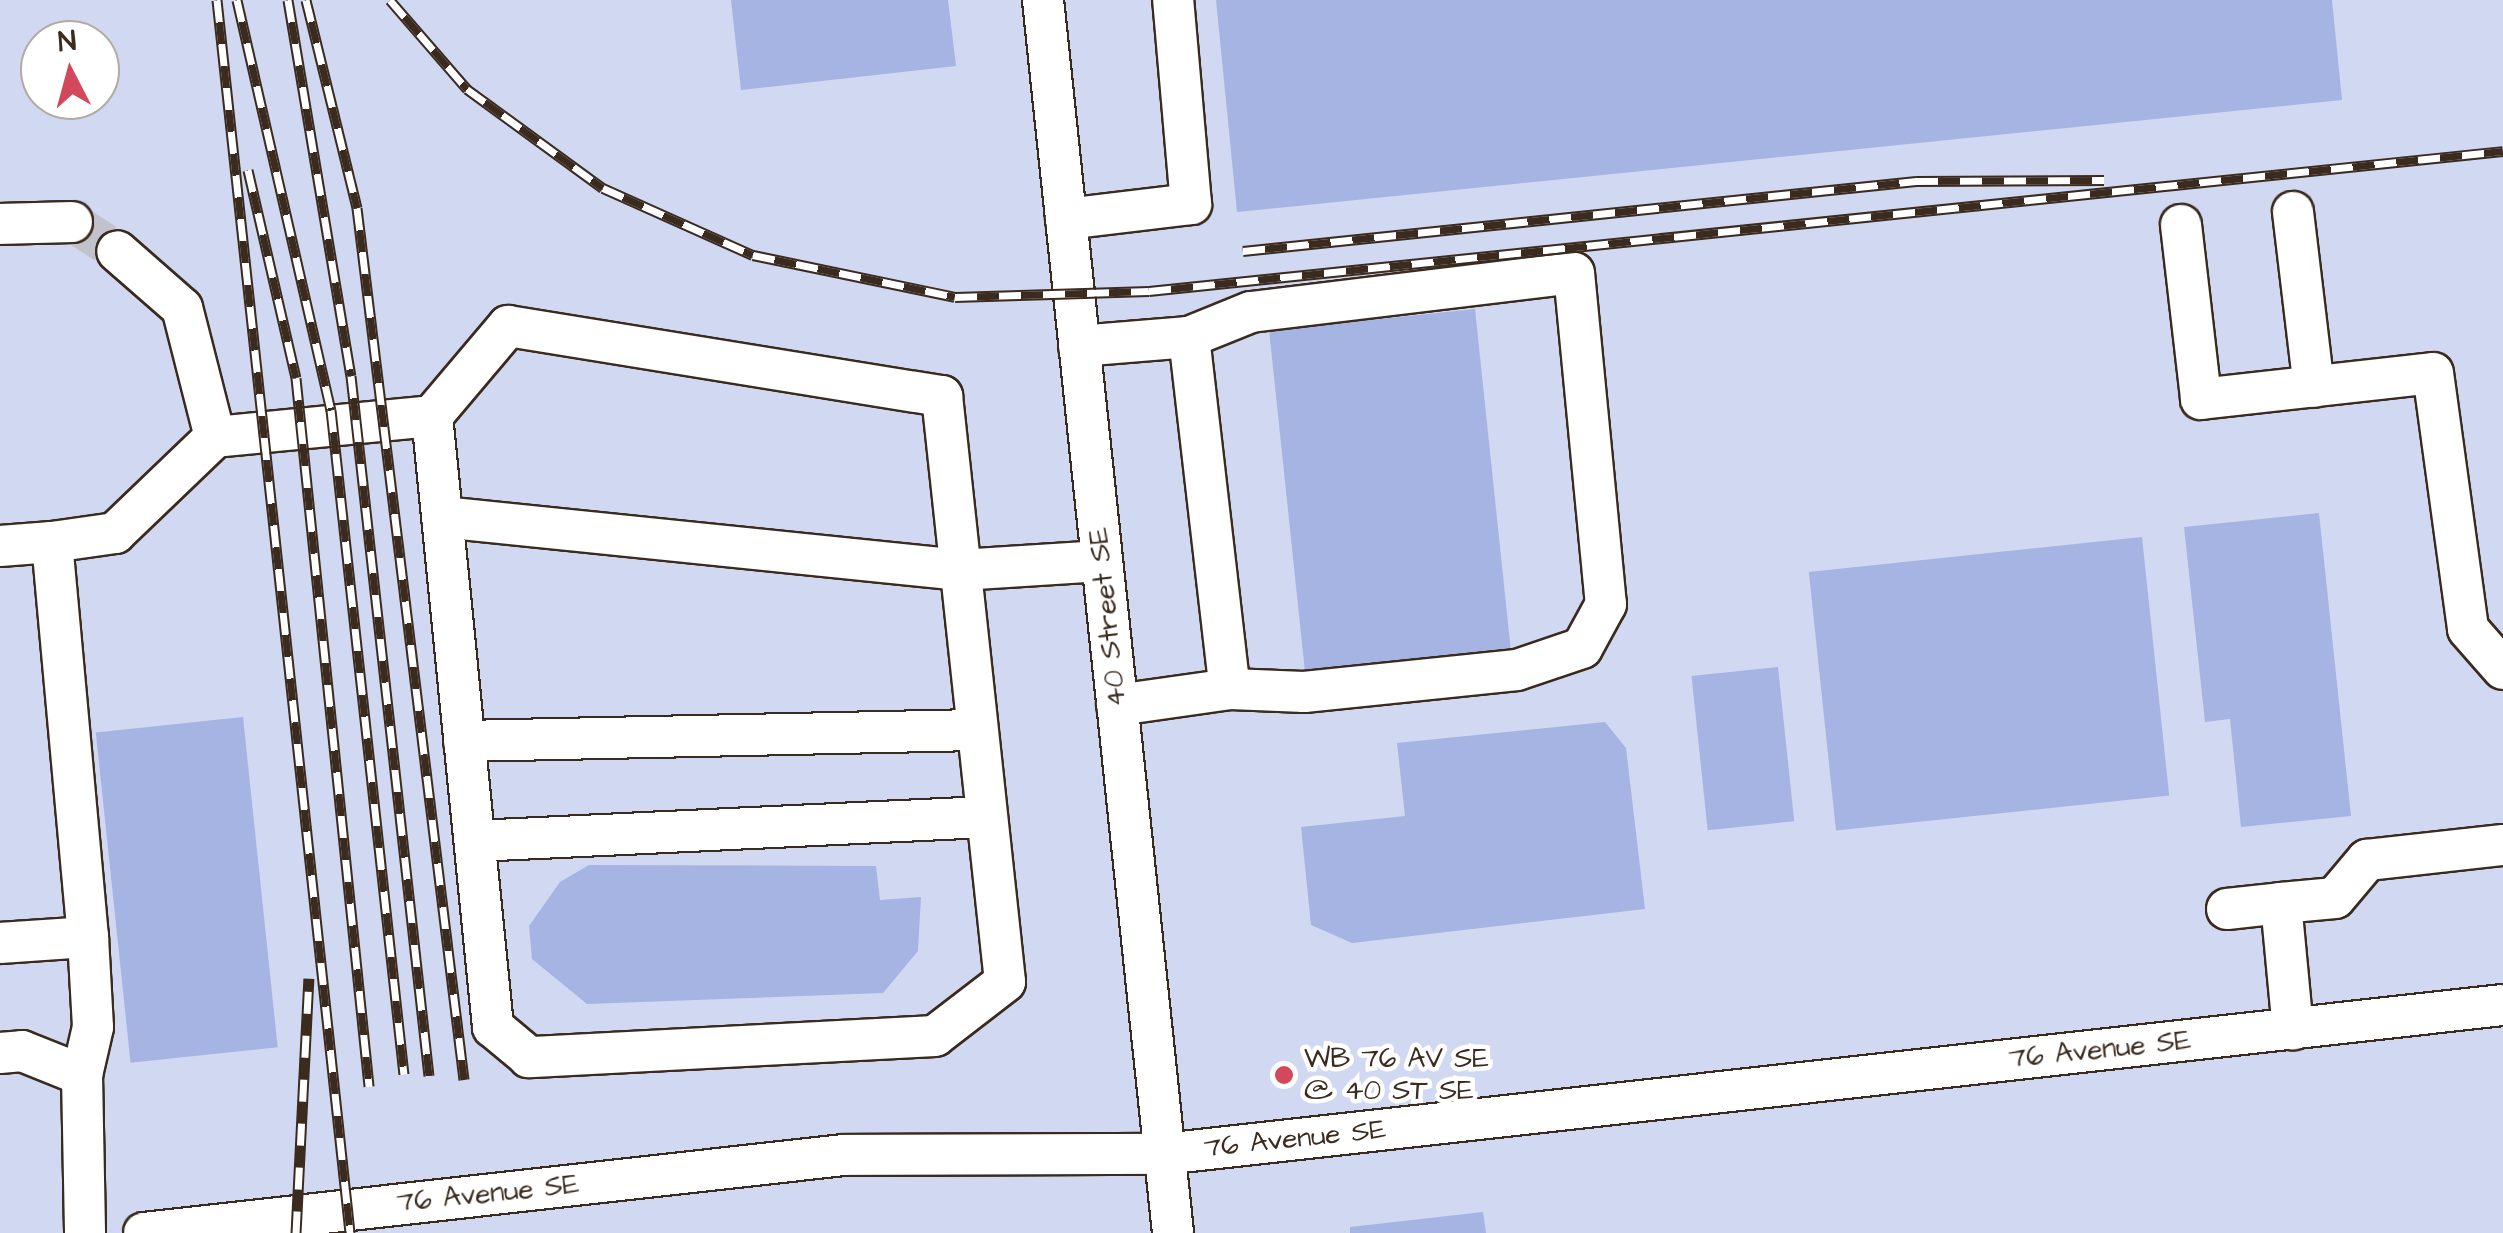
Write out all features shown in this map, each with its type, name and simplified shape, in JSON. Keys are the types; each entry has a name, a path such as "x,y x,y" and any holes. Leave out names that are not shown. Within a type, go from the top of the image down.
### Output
{"street":[{"name":"40 Street SE","path":"1042,0 1173,1233"},
{"path":"1066,219 1191,204 1173,0"},
{"path":"2293,212 2314,387"},
{"path":"0,224 72,222"},
{"path":"2181,225 2201,400 2433,373 2468,629 2503,669"},
{"path":"117,251 182,308 214,436"},
{"path":"1079,346 1189,338 1251,312 1574,273 1606,604 1582,648 1517,670 1304,692 1230,688 1117,705"},
{"path":"0,546 115,533 214,436 432,416 508,326 942,396 1005,982 935,1036 529,1056 492,1027 432,416"},
{"path":"1189,338 1230,688"},
{"path":"442,517 960,570 1102,561"},
{"path":"52,542 93,1027 82,1075 85,1233"},
{"path":"464,741 976,730"},
{"path":"475,841 986,817"},
{"path":"2228,909 2335,898 2367,860 2503,844"},
{"path":"2281,903 2293,1029"},
{"path":"0,943 88,937"},
{"name":"76 Avenue SE","path":"144,1233 844,1155 1164,1154 2503,1005"},
{"path":"0,1053 22,1051 82,1075"}],"shaded area":[{"path":"0,0 2503,0 2503,1233 0,1233"}],"building":[{"path":"731,0 948,0 956,66 741,90"},
{"path":"1216,0 2332,0 2342,100 1237,212"},
{"path":"1475,309 1512,657 1306,679 1269,331"},
{"path":"2319,513 2351,816 2241,827 2230,719 2205,722 2184,527"},
{"path":"2142,537 2169,796 1836,831 1809,572"},
{"path":"1778,667 1794,821 1708,830 1691,676"},
{"path":"243,717 278,1047 131,1063 96,732"},
{"path":"1605,722 1626,748 1645,909 1352,943 1311,925 1301,827 1405,816 1397,743"},
{"path":"589,865 876,866 880,900 921,897 918,951 883,993 587,1004 532,959 529,926 560,882"},
{"path":"1483,1212 1486,1233 1350,1233 1350,1227"}],"tunnel":[{"path":"72,222 117,251"}],"railway":[{"path":"217,0 350,1233"},
{"path":"237,0 331,410 404,1074"},
{"path":"288,0 351,376 429,1076"},
{"path":"306,0 357,208 464,1079"},
{"path":"390,0 467,89 603,188 753,255 955,297 1149,291 2503,151"},
{"path":"248,170 296,378 369,1086"},
{"path":"1243,251 1916,181 2104,180"},
{"path":"296,1233 309,978"}],"place":[{"name":"WB 76 AV SE @ 40 ST SE","path":"1284,1075"}]}
